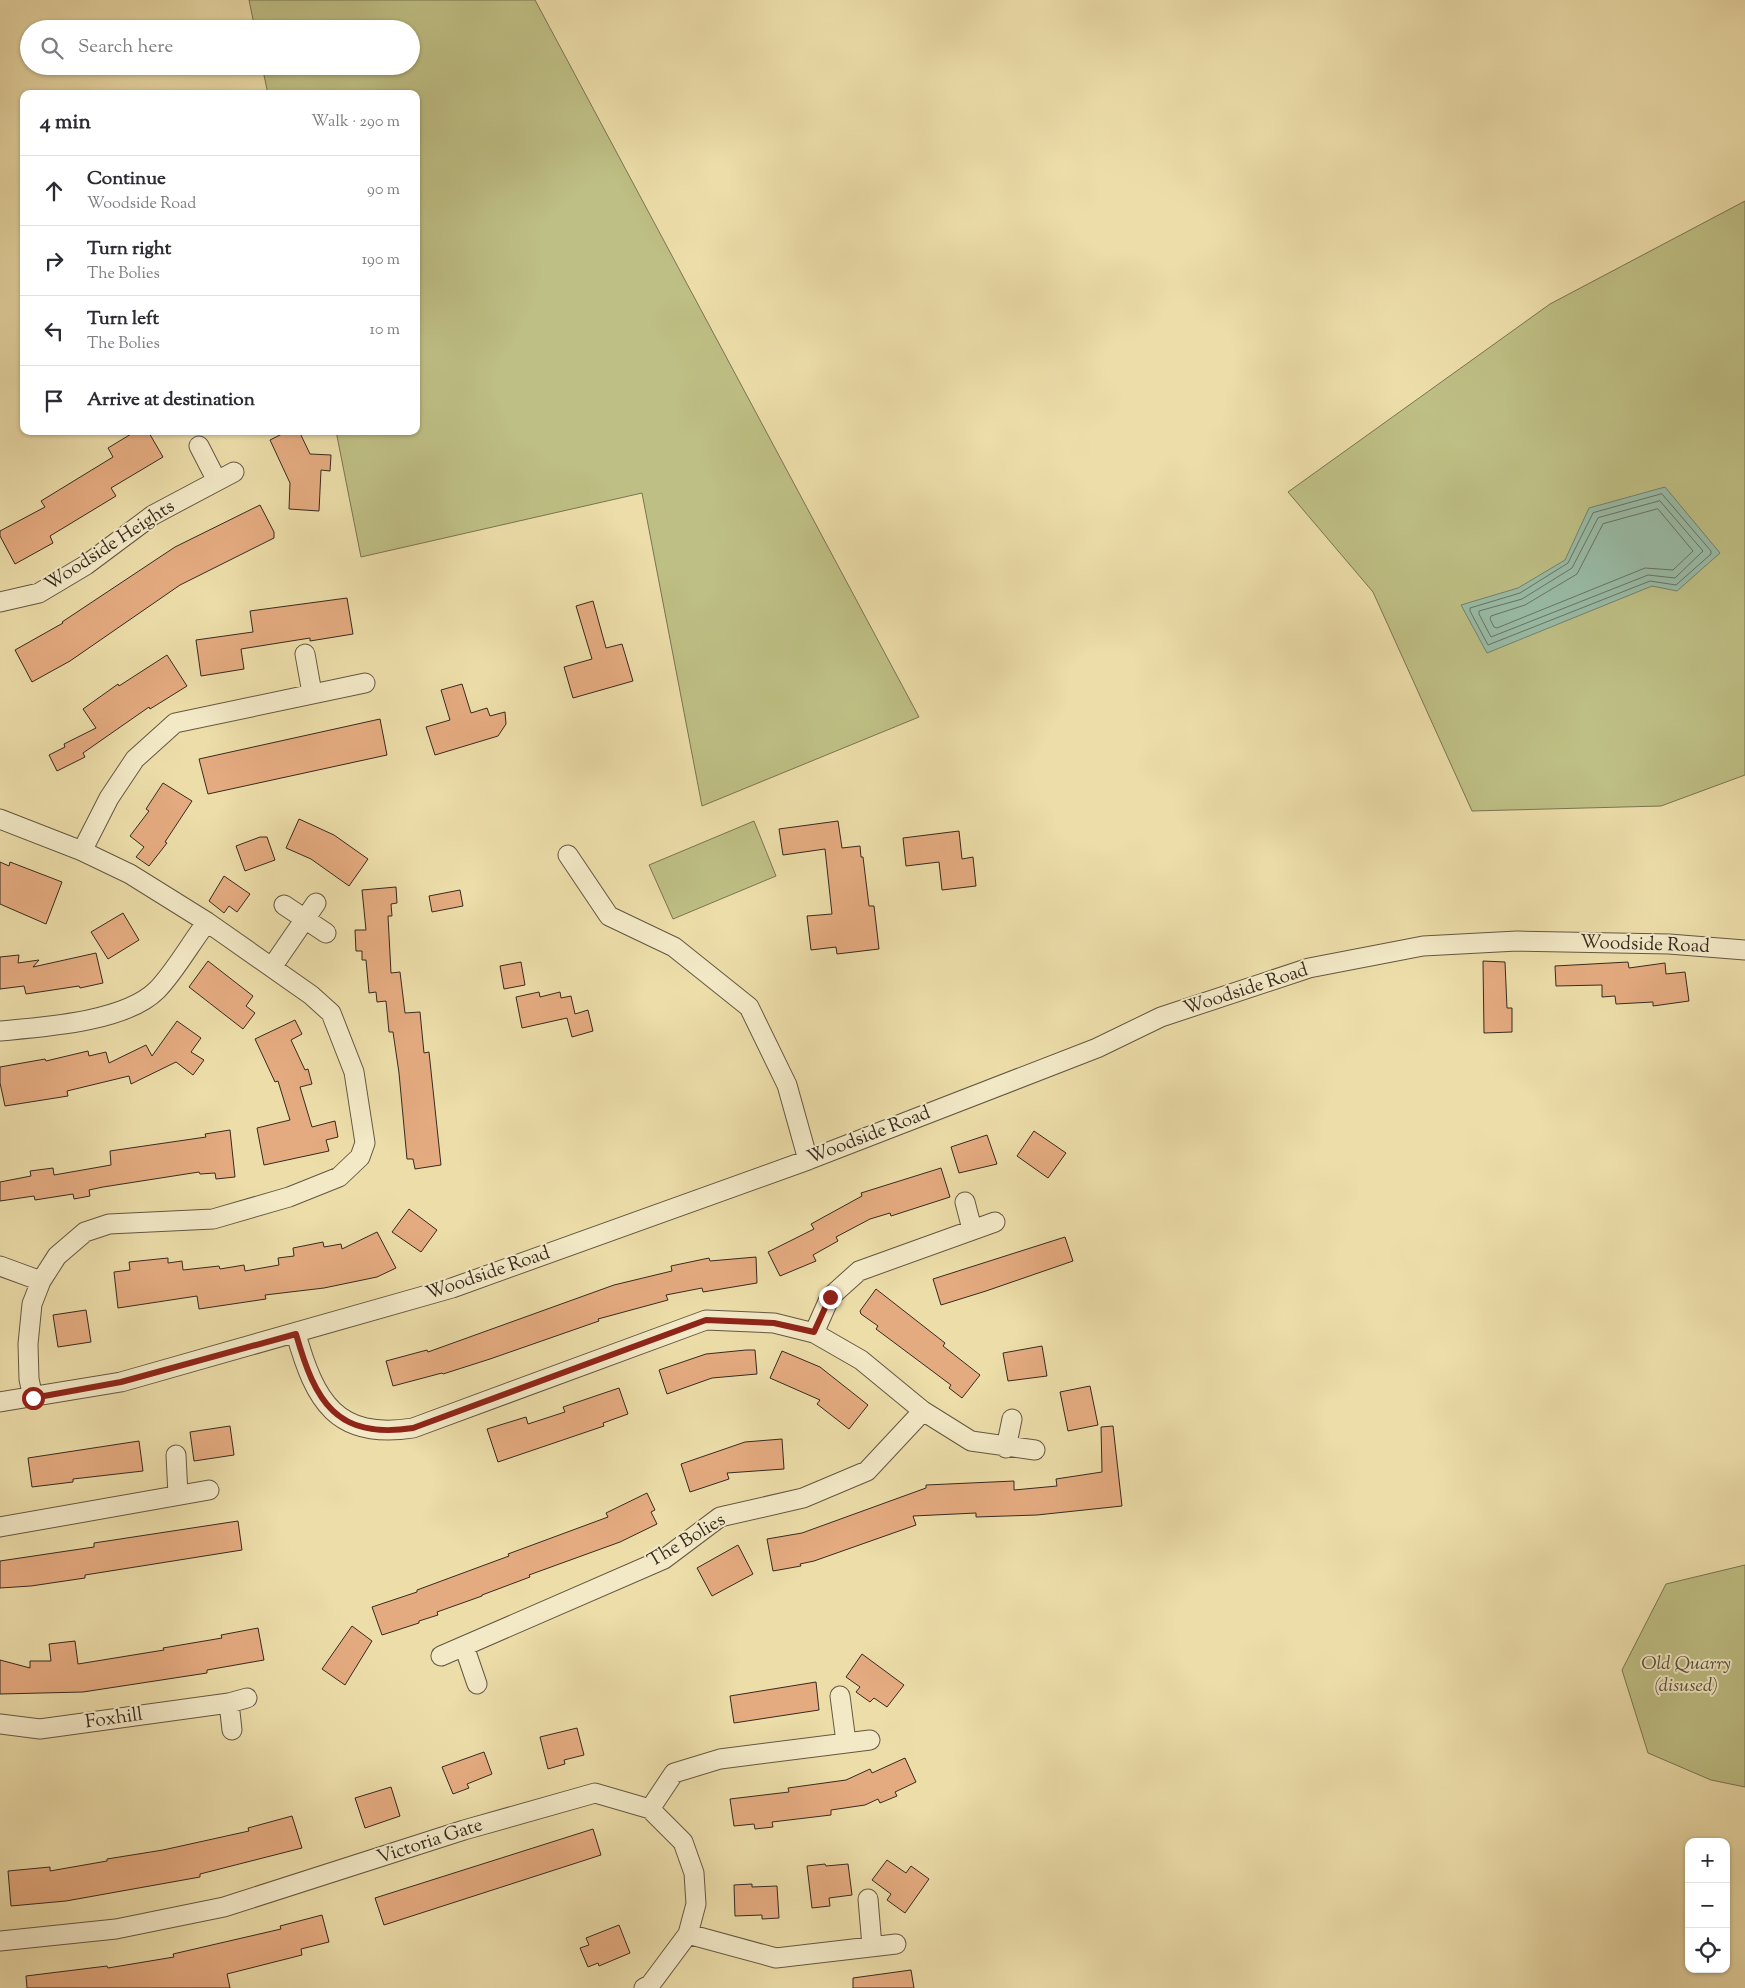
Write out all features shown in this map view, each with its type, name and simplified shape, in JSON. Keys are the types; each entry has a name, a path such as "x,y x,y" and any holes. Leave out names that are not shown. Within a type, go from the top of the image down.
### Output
{"street":[{"path":"199,446 217,480"},
{"name":"Woodside Heights","path":"0,602 39,592 86,565 153,515 234,472"},
{"path":"305,654 312,693"},
{"path":"82,851 109,798 135,759 175,723 365,683"},
{"path":"0,819 82,851 130,874 207,922 311,995 331,1013 354,1072 365,1143 360,1157 339,1178 289,1197 213,1219 109,1224 85,1232 57,1256 41,1281 32,1304 28,1344 29,1379 33,1398"},
{"path":"568,855 609,916 674,947 749,1007 787,1085 808,1160"},
{"path":"272,968 316,903"},
{"path":"284,905 326,933"},
{"path":"0,1031 59,1026 125,1010 157,990 207,922"},
{"name":"Woodside Road","path":"0,1402 121,1382 296,1334 452,1288 808,1160 1097,1048 1161,1018 1309,968 1423,946 1516,941 1668,944 1745,950"},
{"path":"965,1202 972,1229"},
{"path":"814,1332 830,1297 859,1270 995,1222"},
{"path":"0,1266 41,1281"},
{"path":"296,1334 319,1396 343,1421 366,1430 389,1432 413,1428 706,1320 774,1323 814,1332 861,1360 923,1412 971,1441 1006,1448 1035,1450"},
{"name":"The Bolies","path":"441,1656 664,1559 720,1517 803,1498 867,1471 923,1412"},
{"path":"1006,1448 1012,1419"},
{"path":"176,1455 178,1495"},
{"path":"0,1528 209,1490"},
{"path":"464,1646 477,1684"},
{"path":"840,1696 846,1742"},
{"name":"Foxhill","path":"0,1724 40,1729 238,1701 232,1730"},
{"path":"650,1809 674,1772 720,1759 870,1740"},
{"name":"Victoria Gate","path":"0,1941 116,1929 224,1907 464,1830 595,1793 650,1809 683,1842 694,1873 696,1904 688,1934 650,1985 644,1988"},
{"path":"868,1899 872,1946"},
{"path":"688,1934 776,1958 896,1944"}],"green space":[{"path":"249,0 535,0 919,717 702,806 642,493 361,557 337,435 420,435 420,90 267,90 264,75 420,75 420,20 253,20"},
{"path":"1745,201 1745,775 1661,806 1472,811 1373,592 1288,492 1550,304"},
{"path":"754,821 776,876 673,919 649,865"},
{"name":"Old Quarry (disused)","path":"1745,1565 1745,1787 1711,1780 1648,1753 1622,1670 1666,1584"}],"water":[{"path":"1665,487 1720,553 1677,591 1652,586 1487,653 1461,605 1518,588 1565,560 1589,508"}],"building":[{"path":"129,435 150,435 163,457 111,488 116,496 50,536 53,543 15,564 0,536 0,531 45,507 41,501 113,457 108,448"},
{"path":"280,435 301,435 310,454 331,455 330,471 321,470 319,511 289,509 290,483 270,440"},
{"path":"260,505 274,532 274,538 180,585 70,661 32,682 15,650 63,623 175,547"},
{"path":"347,598 353,634 310,641 310,638 241,649 244,669 201,676 196,640 253,632 250,611"},
{"path":"593,601 606,648 622,644 633,681 573,698 564,667 592,659 576,606"},
{"path":"167,655 187,686 150,709 149,707 83,753 85,757 57,771 49,755 65,747 64,744 96,728 83,709 118,684 119,686"},
{"path":"462,684 471,713 487,708 490,716 505,712 506,724 498,736 435,755 426,727 450,720 441,690"},
{"path":"380,719 387,755 208,794 199,759"},
{"path":"163,783 192,801 165,842 167,843 149,866 136,857 144,847 130,836 149,811 146,809"},
{"path":"299,819 334,835 368,859 349,886 311,859 286,848"},
{"path":"838,821 842,848 860,846 869,906 874,906 879,949 837,954 836,947 811,950 807,916 832,914 825,849 783,855 779,829"},
{"path":"959,831 962,859 973,857 976,886 942,890 939,862 906,866 903,838"},
{"path":"260,837 267,837 275,860 245,871 236,846"},
{"path":"0,862 9,866 10,862 62,882 46,924 0,904"},
{"path":"224,876 250,894 237,912 229,906 224,913 209,901"},
{"path":"396,887 397,903 391,904 392,916 388,916 391,973 400,972 405,1013 420,1012 424,1053 429,1052 441,1165 415,1169 413,1159 407,1159 399,1073 393,1032 389,1032 386,1001 377,1002 376,992 369,993 366,960 362,960 362,951 356,951 355,930 366,930 362,890"},
{"path":"460,890 463,906 432,912 429,896"},
{"path":"123,913 139,940 108,959 91,932"},
{"path":"96,953 103,983 80,988 79,986 26,994 24,986 0,989 0,957 19,955 18,963 39,960 33,967"},
{"path":"208,961 253,996 246,1006 255,1013 243,1029 189,987"},
{"path":"1483,961 1505,962 1507,1008 1512,1008 1512,1032 1484,1033"},
{"path":"521,962 525,985 504,989 500,966"},
{"path":"1628,962 1629,968 1665,963 1666,974 1685,972 1689,1001 1653,1006 1653,1002 1616,1004 1615,996 1602,997 1602,985 1556,986 1555,966"},
{"path":"539,992 540,997 560,992 561,998 571,996 575,1014 588,1010 593,1031 572,1037 567,1018 522,1028 516,997"},
{"path":"295,1020 302,1034 291,1040 305,1070 308,1069 312,1084 300,1087 312,1127 335,1121 338,1137 326,1140 329,1151 264,1165 257,1128 290,1120 278,1081 275,1082 255,1039"},
{"path":"177,1021 201,1038 191,1052 204,1060 193,1075 176,1062 131,1084 129,1076 67,1091 68,1096 5,1106 0,1083 0,1067 45,1059 46,1061 88,1051 89,1056 106,1052 109,1063 146,1045 152,1056"},
{"path":"230,1130 235,1177 216,1179 215,1173 200,1174 199,1172 89,1190 90,1196 74,1199 73,1194 35,1200 34,1196 0,1201 0,1182 31,1176 30,1171 53,1168 54,1175 111,1165 110,1151 206,1137 205,1134"},
{"path":"1034,1131 1066,1153 1048,1178 1017,1156"},
{"path":"987,1135 997,1164 959,1173 951,1147"},
{"path":"941,1168 950,1197 891,1216 890,1213 870,1219 836,1237 838,1241 813,1255 816,1261 780,1276 768,1252 814,1229 811,1224 862,1196 861,1193"},
{"path":"409,1209 437,1230 421,1252 392,1232"},
{"path":"377,1232 396,1268 377,1277 324,1288 265,1295 266,1299 199,1309 197,1296 118,1308 114,1272 130,1270 129,1262 168,1258 168,1263 182,1261 183,1270 219,1266 220,1269 244,1265 245,1271 279,1265 278,1258 294,1256 293,1248 323,1242 324,1247 341,1244 342,1249"},
{"path":"1065,1237 1073,1261 941,1305 933,1279"},
{"path":"756,1257 757,1283 703,1292 702,1288 666,1295 668,1300 598,1319 599,1321 443,1374 393,1386 386,1361 427,1350 428,1352 614,1285 672,1271 671,1266 709,1258 710,1261"},
{"path":"876,1289 945,1343 943,1346 980,1375 962,1398 949,1388 951,1385 876,1329 878,1326 861,1314 860,1311"},
{"path":"86,1310 91,1342 58,1347 53,1315"},
{"path":"1042,1346 1047,1376 1008,1381 1003,1353"},
{"path":"755,1350 757,1374 712,1378 667,1394 659,1370 706,1354"},
{"path":"782,1351 820,1367 868,1405 849,1429 817,1404 820,1400 770,1378"},
{"path":"1090,1386 1098,1425 1068,1431 1060,1392"},
{"path":"619,1388 628,1414 603,1423 604,1426 498,1462 487,1429 526,1417 528,1424 565,1412 563,1407"},
{"path":"230,1426 234,1455 194,1461 190,1432"},
{"path":"1113,1426 1122,1506 1037,1515 976,1517 976,1513 913,1516 916,1525 814,1561 800,1564 801,1566 773,1571 767,1539 802,1533 926,1488 926,1485 1014,1481 1014,1490 1057,1486 1056,1479 1102,1472 1101,1427"},
{"path":"782,1439 784,1469 727,1473 729,1479 690,1492 681,1464 745,1442"},
{"path":"139,1441 143,1471 73,1479 73,1482 32,1487 28,1458"},
{"path":"647,1493 655,1510 651,1512 657,1524 620,1542 529,1575 530,1577 437,1612 438,1615 419,1621 419,1623 382,1635 372,1607 417,1592 417,1590 509,1556 508,1554 608,1517 606,1513"},
{"path":"238,1521 242,1550 85,1575 85,1578 31,1586 0,1588 0,1561 94,1547 94,1543"},
{"path":"738,1545 753,1574 712,1596 697,1568"},
{"path":"352,1626 372,1641 345,1685 322,1669"},
{"path":"258,1628 264,1660 207,1670 207,1673 83,1692 0,1694 0,1660 30,1668 30,1661 51,1661 49,1644 75,1641 78,1664 164,1650 163,1648 222,1638 221,1635"},
{"path":"862,1654 904,1685 887,1707 874,1698 870,1702 856,1692 860,1687 846,1677"},
{"path":"816,1682 819,1710 734,1723 730,1696"},
{"path":"577,1728 584,1755 564,1760 565,1764 548,1769 540,1737"},
{"path":"484,1752 492,1774 467,1784 469,1788 453,1794 442,1767"},
{"path":"905,1758 916,1782 895,1792 897,1796 880,1803 878,1799 865,1805 831,1810 831,1815 772,1822 773,1827 755,1829 754,1824 734,1826 730,1799 789,1792 788,1788 846,1780 870,1769 872,1773"},
{"path":"391,1787 400,1816 365,1828 355,1798"},
{"path":"292,1816 302,1848 200,1874 200,1877 66,1901 11,1906 8,1871 50,1867 50,1871 107,1861 107,1859 163,1850 249,1831 248,1828"},
{"path":"593,1829 601,1855 384,1925 375,1898"},
{"path":"887,1860 906,1873 911,1866 929,1879 905,1913 887,1900 891,1894 872,1880"},
{"path":"825,1864 826,1866 848,1864 852,1895 829,1898 830,1906 812,1908 807,1866"},
{"path":"752,1884 752,1887 777,1886 779,1918 762,1919 762,1915 735,1916 734,1885"},
{"path":"322,1915 329,1942 301,1949 302,1955 227,1974 230,1988 27,1988 26,1976 107,1966 108,1968 174,1957 173,1954 281,1929 280,1926"},
{"path":"619,1925 630,1953 599,1966 598,1963 588,1967 580,1948 589,1945 586,1938"},
{"path":"911,1970 914,1988 853,1988 853,1978"}],"route":[{"path":"33,1398 121,1382 296,1334 319,1396 343,1421 366,1430 389,1432 413,1428 706,1320 774,1323 814,1332 830,1297"}]}
